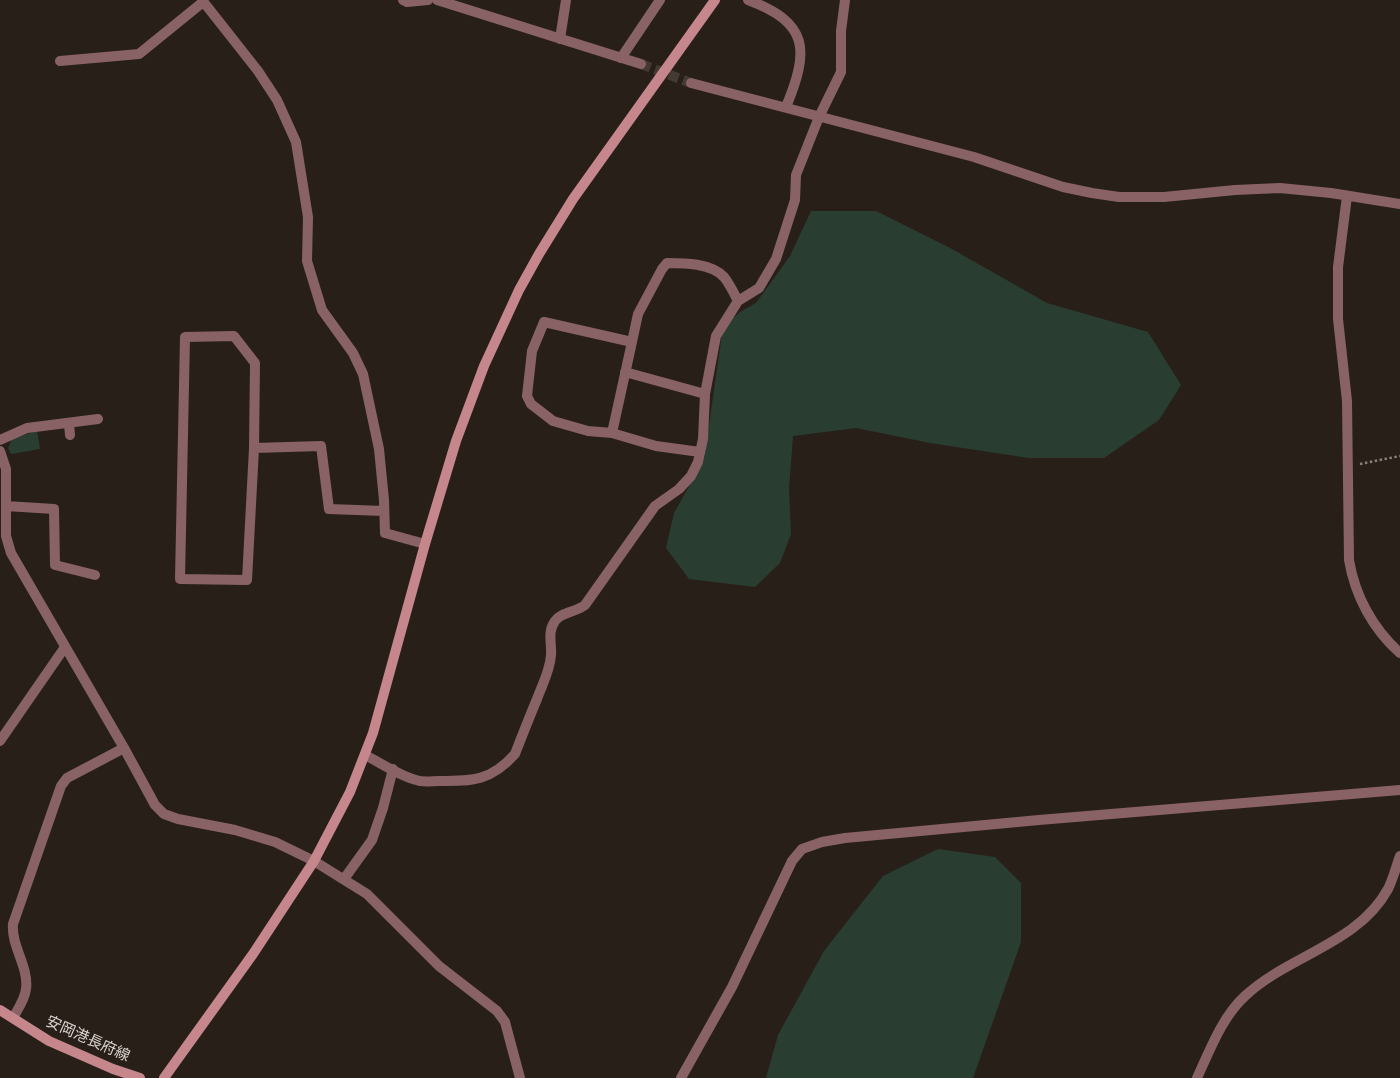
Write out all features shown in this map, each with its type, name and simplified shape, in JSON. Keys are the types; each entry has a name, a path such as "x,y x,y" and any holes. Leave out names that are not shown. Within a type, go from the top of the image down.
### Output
{"street":[{"path":"403,0 407,2 428,0"},
{"path":"437,0 641,64"},
{"path":"560,39 566,0"},
{"path":"621,58 660,0"},
{"path":"164,1078 253,954 314,860 350,792 375,724 424,544 468,404 502,327 535,261 578,191 715,0"},
{"path":"748,0 766,7 786,19 796,34 801,49 800,66 786,107"},
{"path":"364,755 418,781 457,781 475,780 493,772 515,754 546,676 551,655 550,639 555,621 559,617 581,609 585,605 656,506 679,489 691,476 704,439 705,394 716,336 738,300 759,288 776,259 795,200 796,175 819,117 841,72 841,31 845,0"},
{"path":"60,61 139,54 203,1 258,71 277,100 296,142 308,216 307,261 322,310 353,353 363,374 379,449 384,532 424,544"},
{"path":"691,82 974,157 1063,187 1092,194 1119,197 1164,197 1234,190 1280,188 1400,204"},
{"path":"1347,196 1338,267 1338,319 1347,401 1349,560 1352,576 1370,616 1379,631 1400,653"},
{"path":"612,433 638,314 667,263 690,263 723,276 738,300"},
{"path":"632,342 544,322 532,351 527,396 531,404 553,421 588,431 612,433 656,446 700,452"},
{"path":"234,336 255,363 254,448 247,580 180,579 185,337 234,336"},
{"path":"626,372 705,394"},
{"path":"0,440 27,428 98,419"},
{"path":"69,423 70,435"},
{"path":"254,448 321,446 329,509 384,511"},
{"path":"0,451 6,469 6,536 11,554 155,805 164,814 178,819 235,830 275,842 314,860 367,894 439,966 497,1011 506,1022 520,1078"},
{"path":"6,506 54,509 55,565 95,575"},
{"path":"0,740 65,647"},
{"path":"13,1018 26,990 26,980 12,933 13,924 61,786 67,778 124,748"},
{"path":"344,879 372,840 393,769"},
{"path":"681,1078 732,986 792,861 802,848 845,838 1400,790"},
{"path":"1197,1078 1224,1023 1243,998 1266,978 1347,933 1364,918 1379,902 1388,888 1400,856"},
{"name":"安岡港長府線","path":"0,1010 49,1041 113,1069 140,1078"}],"path":[{"path":"1349,466 1400,456"}],"green space":[{"path":"811,211 876,211 952,249 1047,303 1148,332 1181,385 1159,420 1104,458 1029,458 930,443 856,428 793,436 789,489 791,534 780,563 755,587 689,579 666,548 674,513 704,460 723,327 740,312 756,303 790,256"},
{"path":"37,431 40,449 11,454 8,448 12,439"},
{"path":"938,849 995,857 1021,883 1021,942 973,1078 766,1078 778,1035 824,951 883,876"}],"tunnel":[{"path":"641,64 691,83"}]}
